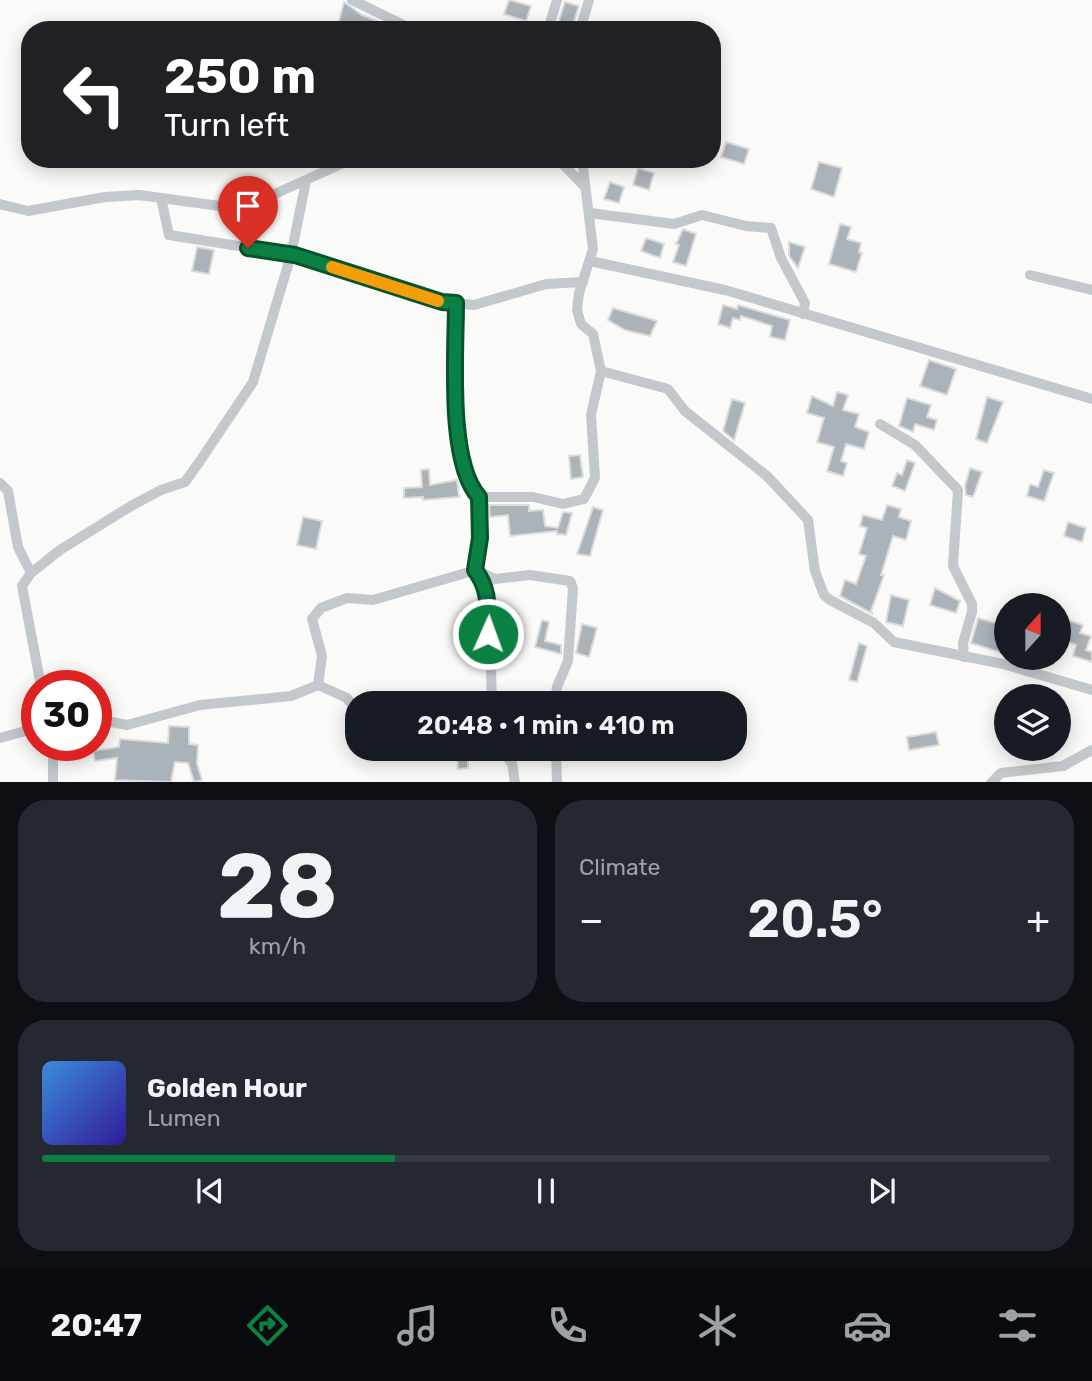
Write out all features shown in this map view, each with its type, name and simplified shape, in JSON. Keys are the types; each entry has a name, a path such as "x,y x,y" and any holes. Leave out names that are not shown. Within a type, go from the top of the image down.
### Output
{"street":[{"path":"352,0 395,21"},
{"path":"551,21 557,0"},
{"path":"583,21 589,0"},
{"path":"0,204 28,211 122,195 227,208 257,202 333,168"},
{"path":"567,168 585,187"},
{"path":"479,497 533,497 564,504 584,499 594,478 591,415 601,371 593,334 581,324 577,310 593,249 583,168"},
{"path":"38,670 22,586 31,573 60,550 131,506 161,490 185,482 253,382 291,254 306,181"},
{"path":"161,198 169,235 291,254 442,302 474,305 546,284 583,282"},
{"path":"590,213 674,224 702,215 746,226 771,228 780,258 805,303 803,314"},
{"path":"590,261 725,290 1092,399"},
{"path":"1030,275 1092,290"},
{"path":"456,303 456,399 462,467 469,486 479,497 480,538 475,570 484,582 489,598 492,691"},
{"path":"601,371 668,388 685,411 767,476 808,520 820,587 830,600 874,623 894,642 1003,664 1092,690"},
{"path":"880,424 915,444 958,490 953,566 972,604 963,643 964,657"},
{"path":"0,483 8,491 18,547 31,573"},
{"path":"318,685 322,656 312,619 321,608 347,598 373,600 475,570 495,579 530,575 570,581 573,588 568,661 557,691"},
{"path":"112,722 127,725 200,705 291,696 318,685 345,697"},
{"path":"0,738 21,732"},
{"path":"991,782 1001,773 1063,766 1092,750"},
{"path":"53,761 53,782"},
{"path":"510,761 514,782"},
{"path":"556,761 557,782"}],"building":[{"path":"509,0 531,6 526,21 504,14"},
{"path":"344,2 362,15 377,21 339,21"},
{"path":"565,2 579,6 574,21 559,21"},
{"path":"726,142 749,149 744,164 721,157"},
{"path":"819,162 842,168 834,197 811,189"},
{"path":"638,168 654,173 649,190 633,185"},
{"path":"610,182 624,187 619,203 604,199"},
{"path":"840,224 851,227 847,239 861,243 859,252 862,253 856,272 829,264"},
{"path":"683,229 696,234 686,266 673,262 679,245 676,244"},
{"path":"646,238 664,244 660,258 641,251"},
{"path":"789,242 805,247 798,268 789,256"},
{"path":"197,247 214,250 209,274 192,271"},
{"path":"723,305 737,309 738,305 790,320 785,340 770,337 772,326 741,316 740,320 733,318 730,328 718,324"},
{"path":"613,308 657,321 650,336 625,330 608,320"},
{"path":"929,360 956,369 947,395 920,386"},
{"path":"837,392 848,395 843,410 859,414 855,427 869,432 864,449 846,444 841,461 847,463 843,476 827,471 834,447 817,442 824,418 807,413 812,396 833,406"},
{"path":"987,397 1003,402 987,443 976,439"},
{"path":"907,398 931,405 927,417 937,420 934,430 915,424 913,432 899,426"},
{"path":"732,399 745,403 734,440 723,431"},
{"path":"580,455 583,477 571,479 569,456"},
{"path":"907,460 915,463 905,491 892,486 897,473 902,475"},
{"path":"970,468 982,472 973,497 966,495 965,486"},
{"path":"429,469 430,485 457,480 459,497 423,500 423,497 404,498 404,488 422,487 421,470"},
{"path":"1044,470 1054,473 1044,501 1027,496 1030,484 1038,487"},
{"path":"489,505 529,505 529,511 543,510 545,526 558,528 563,512 572,513 566,535 557,534 557,531 510,536 508,515 490,517"},
{"path":"887,505 901,509 899,517 911,521 906,540 893,536 881,575 884,575 871,611 873,614 840,596 845,580 856,584 866,556 859,554 867,528 860,526 863,515 882,520"},
{"path":"593,507 603,510 590,556 577,554"},
{"path":"303,517 322,521 316,549 297,545"},
{"path":"1068,522 1086,528 1082,542 1064,536"},
{"path":"935,588 960,601 956,613 930,605"},
{"path":"891,595 909,600 903,626 886,622"},
{"path":"978,618 994,623 994,650 971,643"},
{"path":"542,620 549,622 545,641 561,645 561,654 535,647"},
{"path":"1071,621 1083,625 1080,633 1091,636 1086,650 1092,652 1092,662 1073,656 1076,645 1071,643"},
{"path":"582,624 597,628 589,657 576,653"},
{"path":"859,643 867,646 857,682 849,680"},
{"path":"169,726 189,727 189,744 198,745 197,764 202,780 194,782 188,763 175,762 171,782 115,780 117,758 112,759 112,748 119,747 120,739 168,743"},
{"path":"936,732 939,745 909,750 907,737"},
{"path":"458,761 468,761 468,768 458,769"}],"slow traffic":[{"path":"332,267 438,301"}],"route":[{"path":"248,248 295,255 442,302 456,303 456,399 462,467 469,486 479,497 480,538 475,570 484,582 489,598 488,634"}]}
